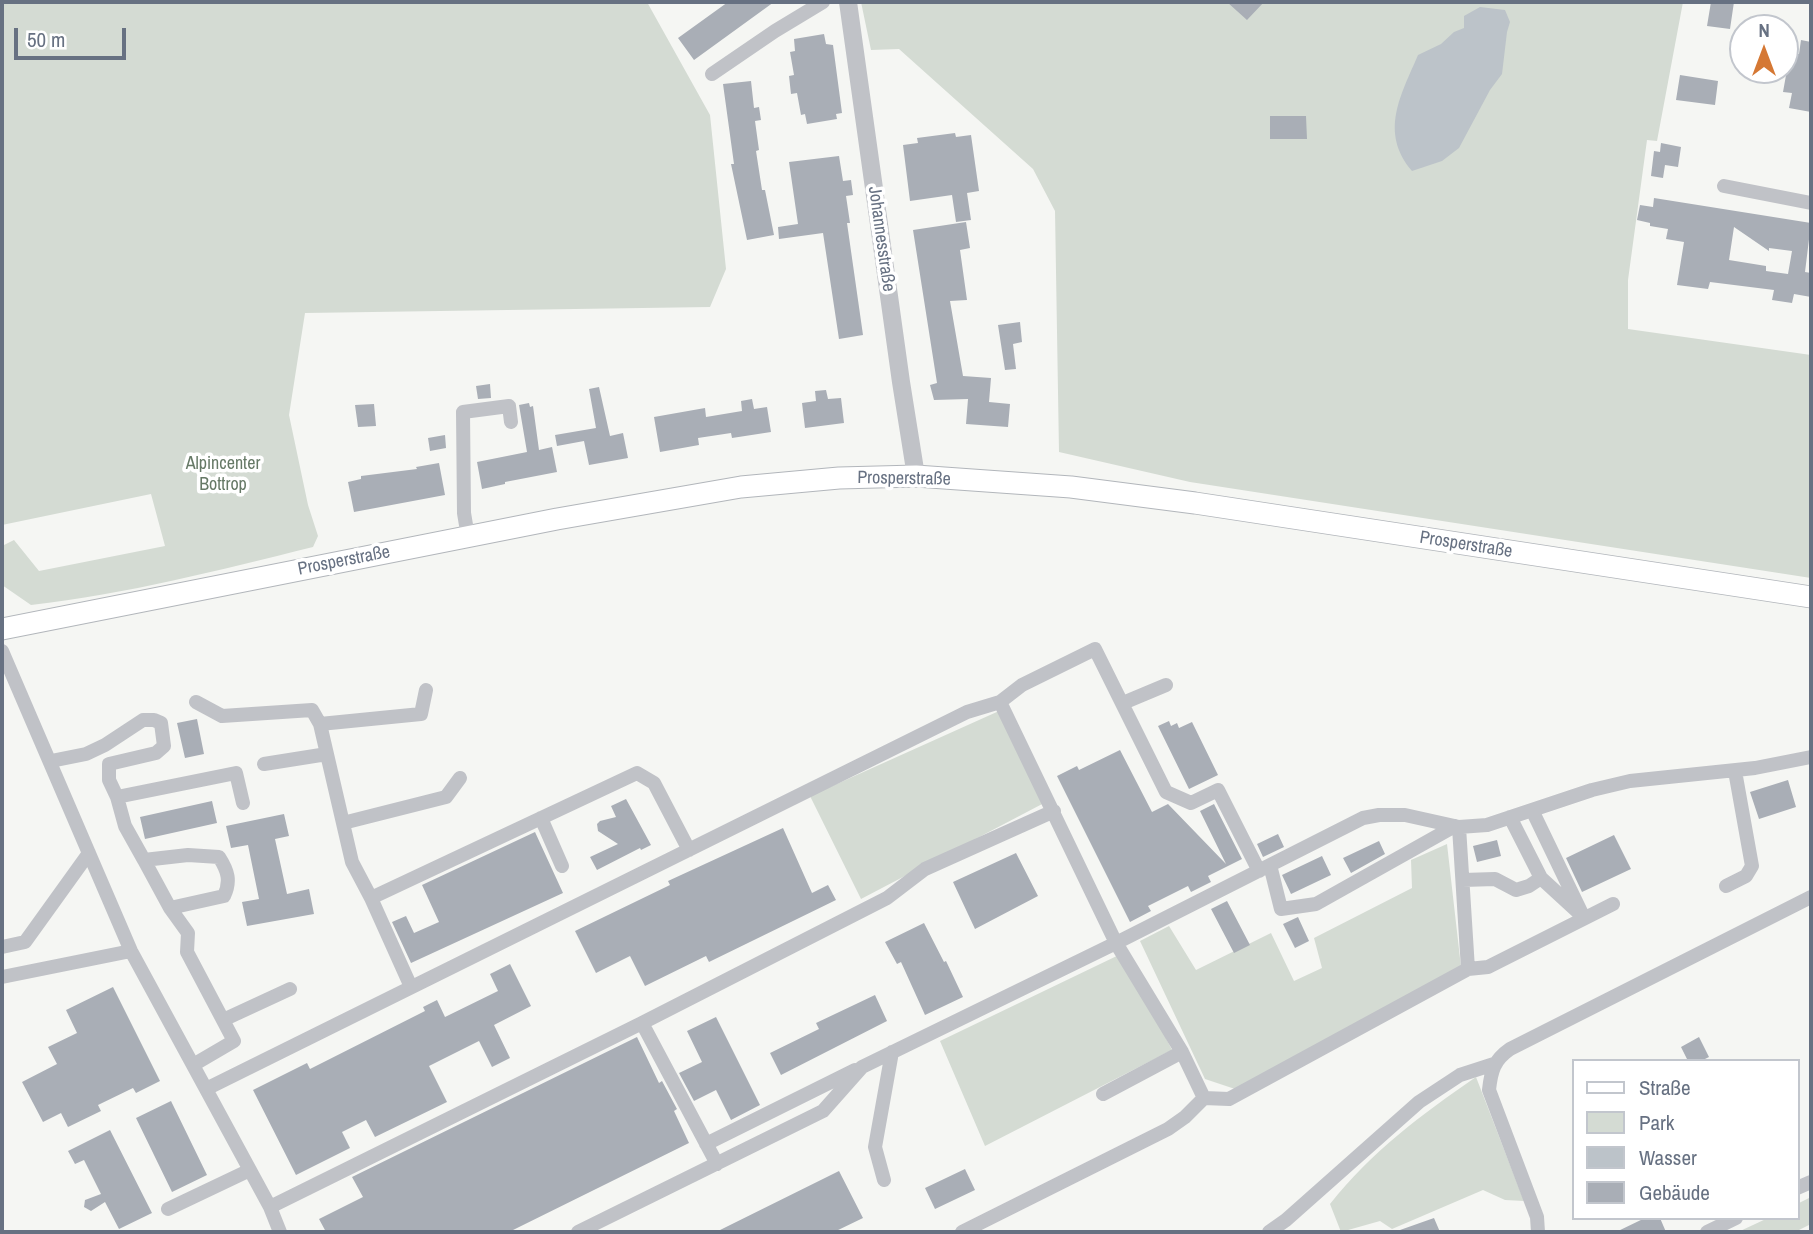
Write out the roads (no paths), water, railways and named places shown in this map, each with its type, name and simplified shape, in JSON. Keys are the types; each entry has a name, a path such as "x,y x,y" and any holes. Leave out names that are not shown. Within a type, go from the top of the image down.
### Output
{"main road":[{"name":"Prosperstraße","path":"2,629 468,537 741,487 839,478 916,476 1071,487 1195,503 1811,597"}],"street":[{"path":"712,74 823,2"},
{"name":"Johannesstraße","path":"848,2 916,476"},
{"path":"1724,186 1811,203"},
{"path":"468,537 464,513 463,412 509,406 511,422"},
{"path":"206,1089 967,712 1000,702 1022,685 1095,649 1166,792 1191,803 1218,790 1264,868 1281,909 1316,904 1457,827"},
{"path":"2,651 131,951 270,1207 280,1232"},
{"path":"1123,703 1166,685"},
{"path":"320,724 421,714 426,690"},
{"path":"196,702 222,716 312,710 320,724 352,862 411,987"},
{"path":"1000,702 1116,943 1181,1052 1204,1098"},
{"path":"51,761 86,754 143,720 161,723 164,746 156,753 109,764 109,780 125,826 170,908 188,933 187,952 234,1041 193,1065"},
{"path":"264,764 327,754"},
{"path":"706,1144 1116,943 1363,818 1405,815 1457,827 1487,825 1592,790 1630,781 1735,771 1811,757"},
{"path":"1726,886 1746,876 1752,866 1735,771"},
{"path":"117,797 236,773 243,803"},
{"path":"371,898 637,773 654,783 689,850"},
{"path":"343,823 446,797 460,778"},
{"path":"1532,810 1584,918"},
{"path":"270,1207 887,898 925,869 1054,811"},
{"path":"1510,817 1541,878 1584,918"},
{"path":"541,818 562,866"},
{"path":"1457,827 1468,969"},
{"path":"2,947 25,942 89,853"},
{"path":"144,860 188,855 219,857 225,866 230,884 224,896 170,908"},
{"path":"1463,880 1495,879 1516,890 1541,878"},
{"path":"1538,1232 1537,1217 1489,1090 1490,1072 1497,1058 1811,897"},
{"path":"962,1232 1168,1129 1204,1098 1229,1099 1468,969 1488,967 1613,904"},
{"path":"2,977 131,951"},
{"path":"223,1020 290,989"},
{"path":"642,1023 717,1164"},
{"path":"884,1180 875,1147 892,1052"},
{"path":"1103,1094 1181,1052"},
{"path":"1269,1232 1419,1102 1460,1074 1494,1064"},
{"path":"578,1232 824,1111 862,1067"},
{"path":"168,1209 250,1170"},
{"path":"1707,1232 1732,1220"}],"water":[{"path":"1480,7 1505,10 1510,22 1502,74 1490,90 1459,148 1442,161 1412,171 1402,156 1395,128 1396,113 1405,85 1418,55 1441,44 1454,32 1464,28 1464,16"}],"park label":[{"name":"Alpincenter Bottrop","path":"223,474"}]}
